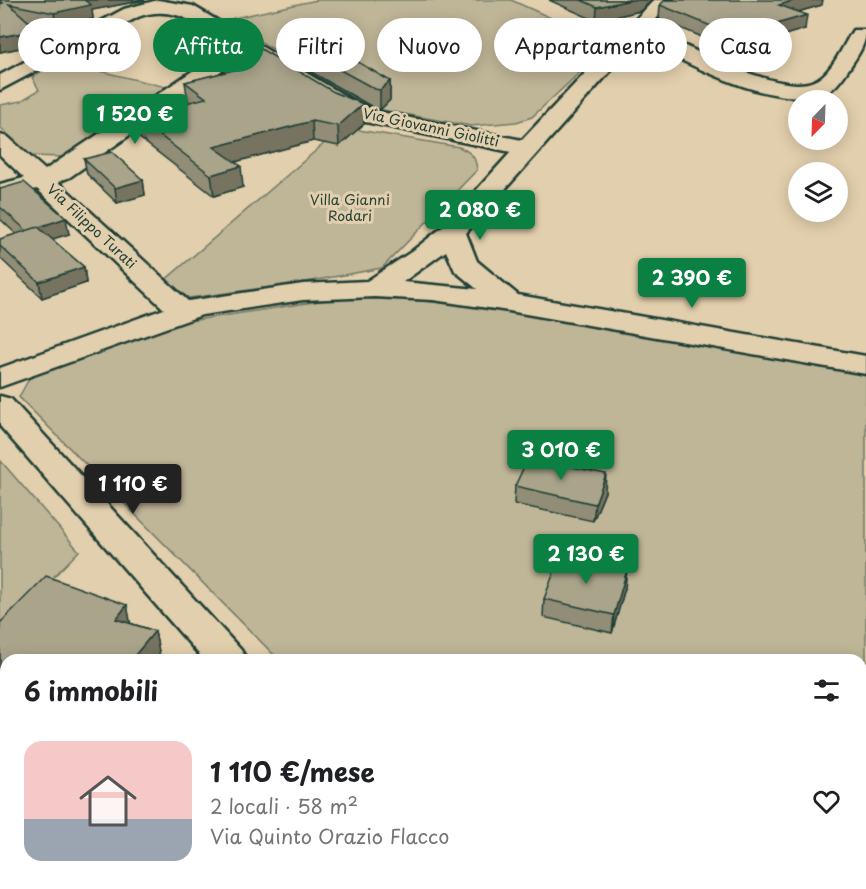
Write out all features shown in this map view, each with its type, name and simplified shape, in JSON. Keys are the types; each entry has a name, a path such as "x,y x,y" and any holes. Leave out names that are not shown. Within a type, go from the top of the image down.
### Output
{"street":[{"path":"647,18 664,0"},
{"name":"Via Giovanni Giolitti","path":"12,91 131,13 149,6 166,5 186,10 199,18"},
{"path":"687,53 758,84 798,91 820,87 826,83 860,34"},
{"name":"Via Giovanni Giolitti","path":"264,57 344,105 373,118 527,148"},
{"path":"0,192 43,180 61,172 206,72"},
{"path":"374,289 421,258 453,232 597,72"},
{"name":"Via Filippo Turati","path":"0,142 183,311"},
{"path":"453,232 465,265 509,302"},
{"path":"421,258 422,274 433,292"},
{"path":"433,292 465,265"},
{"path":"0,378 183,311 210,304 303,292 374,289 433,292 509,302 866,365"},
{"path":"0,406 222,654"}],"green space":[{"path":"317,0 511,0 551,18 494,18 494,72 580,72 532,117 516,122 471,126 371,108 311,72 365,72 365,18 276,18 276,51 264,44 264,18 234,18"},
{"path":"40,72 104,72 166,87 65,157 30,156 0,127 0,105 21,101 39,90 32,77"},
{"name":"Villa Gianni Rodari","path":"347,128 459,147 472,156 477,170 382,268 295,284 189,298 163,282 334,135"},
{"path":"389,298 531,311 866,375 866,654 273,654 19,397 31,375 189,321 333,299"},
{"path":"0,460 79,551 0,632"}],"building":[{"path":"0,0 84,0 91,5 54,13 9,4 25,18 18,18 18,34 0,37 0,4 3,3"},
{"path":"581,0 631,0 597,7"},
{"path":"665,0 796,0 779,5 807,15 792,19 699,18 699,21 660,5"},
{"path":"264,51 276,58 276,72 300,72 334,92 363,104 338,126 312,121 214,147 241,166 211,175 135,116 206,98 185,82 226,72 264,72"},
{"path":"365,66 390,81 380,90 344,72 365,72"},
{"path":"112,152 143,180 115,188 84,159"},
{"path":"24,182 66,218 27,231 0,207 0,189"},
{"path":"38,227 84,267 39,282 0,246 0,239"},
{"path":"528,458 606,474 595,504 515,486"},
{"path":"560,556 627,570 614,615 544,599"},
{"path":"46,576 127,605 116,619 155,631 136,654 0,654 0,623"}]}
